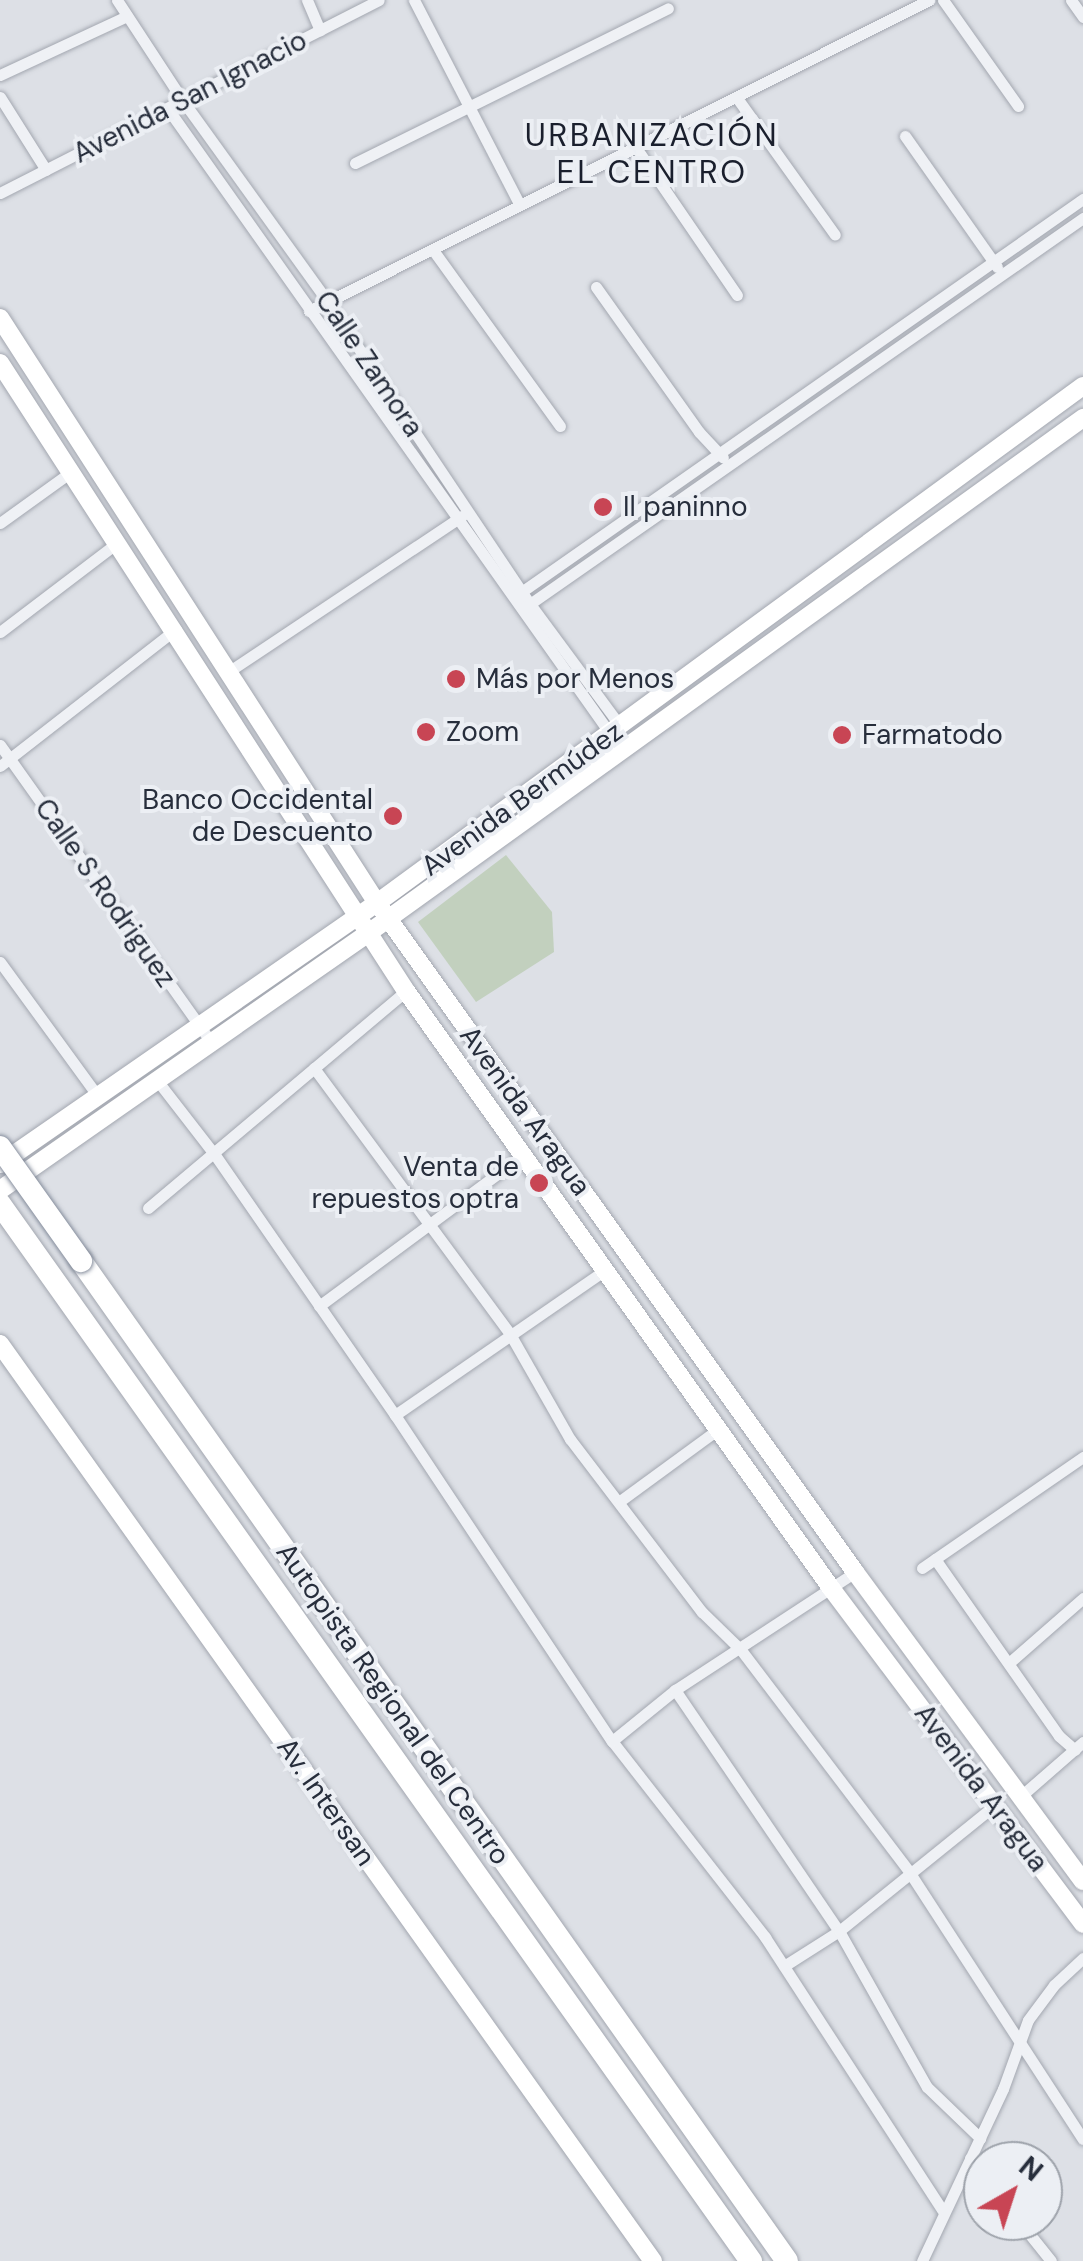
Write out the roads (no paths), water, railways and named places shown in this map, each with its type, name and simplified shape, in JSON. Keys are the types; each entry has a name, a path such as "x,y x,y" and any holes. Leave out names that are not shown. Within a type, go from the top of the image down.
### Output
{"highway":[{"name":"Autopista Regional del Centro","path":"0,1147 787,2261"},
{"name":"Autopista Regional del Centro","path":"0,1204 751,2261"}],"street":[{"path":"0,75 134,0"},
{"path":"307,0 320,30"},
{"name":"Avenida San Ignacio","path":"0,193 379,0"},
{"path":"414,0 519,203"},
{"path":"309,311 928,0"},
{"path":"943,0 1018,106"},
{"path":"1071,0 1083,17"},
{"name":"Calle Zamora","path":"122,8 182,101 327,301 468,512 525,607 616,731"},
{"path":"356,163 668,8"},
{"path":"0,97 46,170"},
{"path":"737,98 836,235"},
{"name":"Calle Zamora","path":"168,109 455,520 517,595"},
{"path":"904,136 1001,275"},
{"path":"637,149 738,296"},
{"path":"517,595 1083,198"},
{"path":"525,607 1083,218"},
{"path":"433,250 560,426"},
{"path":"596,288 699,432 728,466"},
{"name":"Avenida Aragua","path":"0,318 383,910 855,1572 1083,1880"},
{"name":"Avenida Aragua","path":"0,363 176,628 406,991 831,1588 1083,1924"},
{"name":"Avenida Bermúdez","path":"0,1164 99,1098 367,934 383,910 616,731 1083,386"},
{"name":"Avenida Bermúdez","path":"0,1190 156,1079 356,917 383,910 833,598 1083,418"},
{"path":"0,523 72,471"},
{"path":"228,672 468,512"},
{"path":"0,632 118,542"},
{"path":"820,580 833,598"},
{"path":"6,763 176,628"},
{"name":"Calle S Rodriguez","path":"0,744 6,763 206,1035"},
{"path":"0,962 99,1098"},
{"path":"148,1208 406,991"},
{"path":"314,1068 510,1334 570,1439 702,1612 741,1650 910,1874 1083,2139"},
{"path":"156,1079 215,1155 395,1414 612,1741 784,1966 942,2210"},
{"path":"319,1306 523,1155"},
{"path":"395,1414 605,1270"},
{"name":"Av. Intersan","path":"0,1344 652,2261"},
{"path":"620,1501 717,1430"},
{"path":"922,1568 1083,1456"},
{"path":"935,1560 1059,1736 1079,1746 1021,1796"},
{"path":"612,1741 675,1690 855,1572"},
{"path":"1010,1662 1083,1598"},
{"path":"675,1690 839,1931 927,2086 980,2138"},
{"path":"784,1966 839,1931 994,1806"},
{"path":"978,2141 1041,2000 1083,1958"},
{"path":"922,2261 963,2171"},
{"path":"1036,2241 1051,2261"}],"place":[{"name":"Il paninno","path":"603,507"},
{"name":"Más por Menos","path":"456,679"},
{"name":"Zoom","path":"426,732"},
{"name":"Farmatodo","path":"842,735"},
{"name":"Banco Occidental de Descuento","path":"393,816"},
{"name":"Venta de repuestos optra","path":"539,1183"}],"district":[{"name":"URBANIZACIÓN EL CENTRO","path":"652,154"}]}
